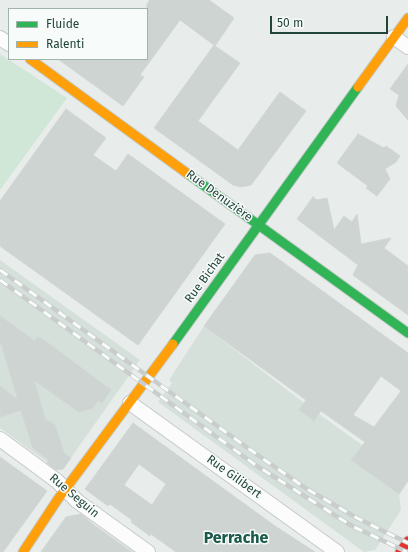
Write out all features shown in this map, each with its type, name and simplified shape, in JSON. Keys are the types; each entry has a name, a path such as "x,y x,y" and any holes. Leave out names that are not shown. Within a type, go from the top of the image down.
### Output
{"street":[{"name":"Rue Bichat","path":"22,552 66,489 130,403 408,18"},
{"path":"394,37 408,47"},
{"name":"Rue Denuzière","path":"31,60 408,333"},
{"name":"Rue Gilibert","path":"130,403 337,552"},
{"name":"Rue Seguin","path":"0,439 57,481 77,501 148,552"},
{"path":"400,552 408,541"}],"shaded area":[{"path":"0,260 140,360 63,469 58,470 0,428"},
{"path":"204,326 304,403 299,410 314,421 319,414 362,445 351,460 399,494 401,510 375,550 364,552 158,402 172,383 169,380"}],"green space":[{"path":"0,54 67,98 0,190"}],"building":[{"path":"150,0 209,0 234,18 215,46 240,63 198,121 238,150 280,92 306,111 251,185 241,187 233,185 154,128 214,45 180,20 140,75 144,77 123,106 59,60 148,60 147,4"},
{"path":"408,64 408,120 396,106 399,95 390,89"},
{"path":"66,109 106,138 93,155 116,171 128,154 225,224 138,345 0,246 0,201"},
{"path":"358,134 384,148 386,146 400,156 396,162 385,169 390,179 377,196 366,188 368,186 337,163"},
{"path":"313,197 317,200 327,198 334,230 344,216 352,222 357,214 361,244 391,238 384,248 408,266 408,315 353,275 358,265 297,219"},
{"path":"270,253 408,353 408,481 399,494 351,460 365,442 321,411 314,421 299,410 306,400 204,326 255,255","holes":["381,376 401,391 374,427 353,415"]},
{"path":"0,316 35,341 37,337 44,340 111,390 102,403 98,400 93,408 79,412 34,380 45,419 55,425 64,453 71,458 63,469 56,470 47,463 49,460 33,448 21,410 0,417 0,386 18,400 2,346 0,344"},
{"path":"133,423 275,526 315,552 176,552 151,534 150,536 131,522 132,520 110,504 108,506 85,489","holes":["139,464 166,484 152,505 124,485"]},
{"path":"0,457 47,491 3,552 0,552"},
{"path":"81,514 132,552 41,552 66,517"}],"railway":[{"path":"0,270 307,489 357,518 408,543"},
{"path":"0,280 257,466 352,526 407,552"}],"traffic: fast":[{"path":"173,344 358,87"},
{"path":"188,174 408,333"}],"traffic: slow":[{"path":"358,87 408,18"},
{"path":"31,60 188,174"},
{"path":"23,552 58,499 173,344"}],"traffic: jam":[{"path":"400,552 408,541"}],"district":[{"name":"Perrache","path":"236,539"}]}
